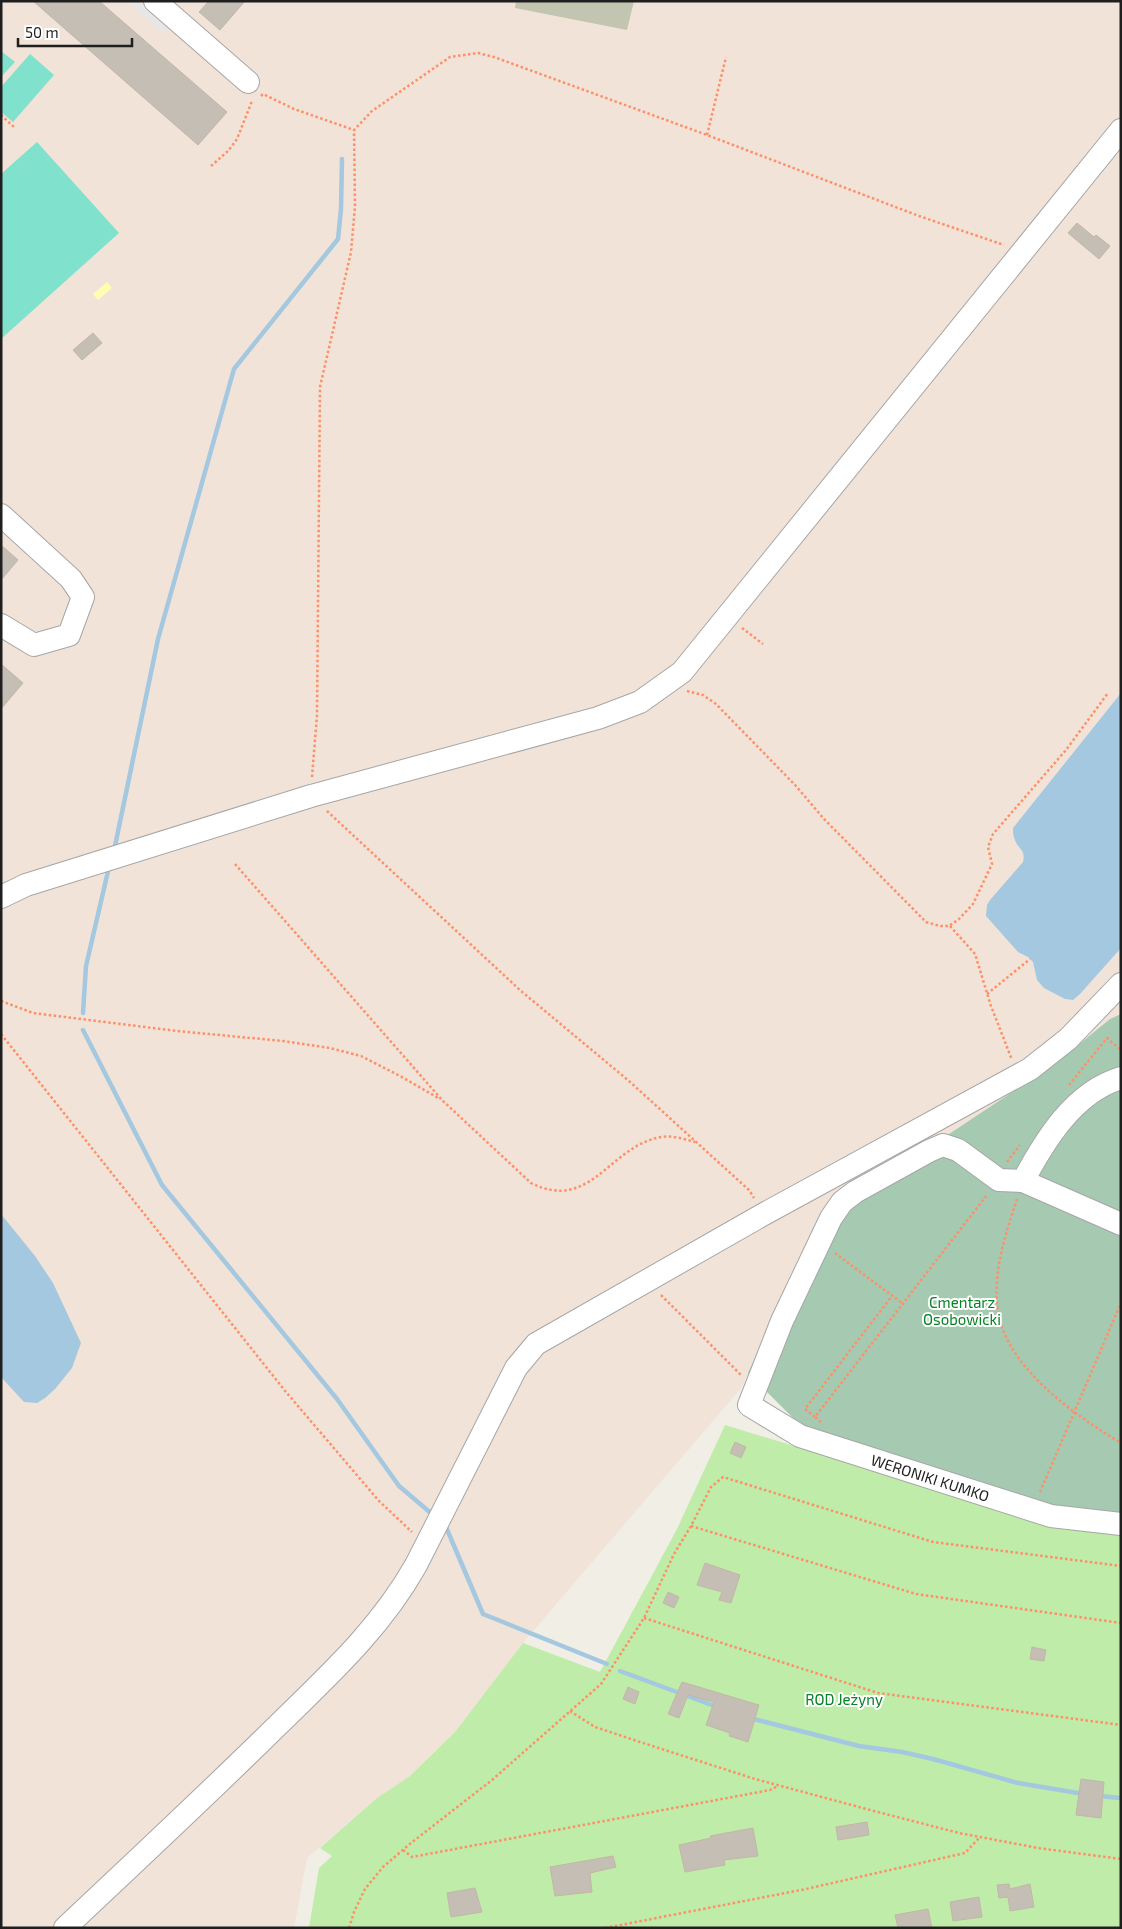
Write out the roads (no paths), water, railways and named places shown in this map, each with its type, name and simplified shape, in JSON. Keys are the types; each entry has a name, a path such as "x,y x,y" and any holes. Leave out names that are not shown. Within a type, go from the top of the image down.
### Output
{"lane":[{"path":"155,1 248,82"},
{"path":"1,897 26,885 311,796 598,718 640,702 659,689 682,672 1121,130"},
{"path":"1,515 71,579 83,597 68,635 34,645 1,625"},
{"path":"65,1928 355,1650 401,1591 516,1368 536,1344 764,1214 1030,1069 1068,1039 1121,984"},
{"path":"1121,1078 1102,1086 1082,1099 1037,1155 1023,1181 1121,1224"},
{"name":"WERONIKI KUMKO","path":"1023,1181 999,1180 958,1150 943,1145 855,1192 842,1202 831,1218 782,1321 749,1405 800,1436 1051,1516 1121,1524"}],"water":[{"path":"1121,693 1121,948 1080,994 1073,1000 1065,999 1044,988 1037,980 1033,962 1018,952 986,916 987,905 1023,862 1023,852 1016,843 1013,828"},
{"path":"1,1214 35,1256 53,1283 81,1343 72,1368 55,1389 37,1403 24,1402 1,1377"}],"waterway":[{"path":"115,846 158,639 234,369 338,239 342,159"},
{"path":"83,1013 86,966 109,867"},
{"path":"83,1030 162,1185 337,1399 399,1486 432,1514"},
{"path":"446,1527 483,1614 607,1664"},
{"path":"620,1671 717,1707"},
{"path":"750,1718 859,1746 902,1752 933,1759 1018,1783 1084,1794"},
{"path":"1099,1796 1121,1798"}],"park label":[{"name":"Cmentarz Osobowicki","path":"962,1310"},
{"name":"ROD Jeżyny","path":"844,1699"}]}
